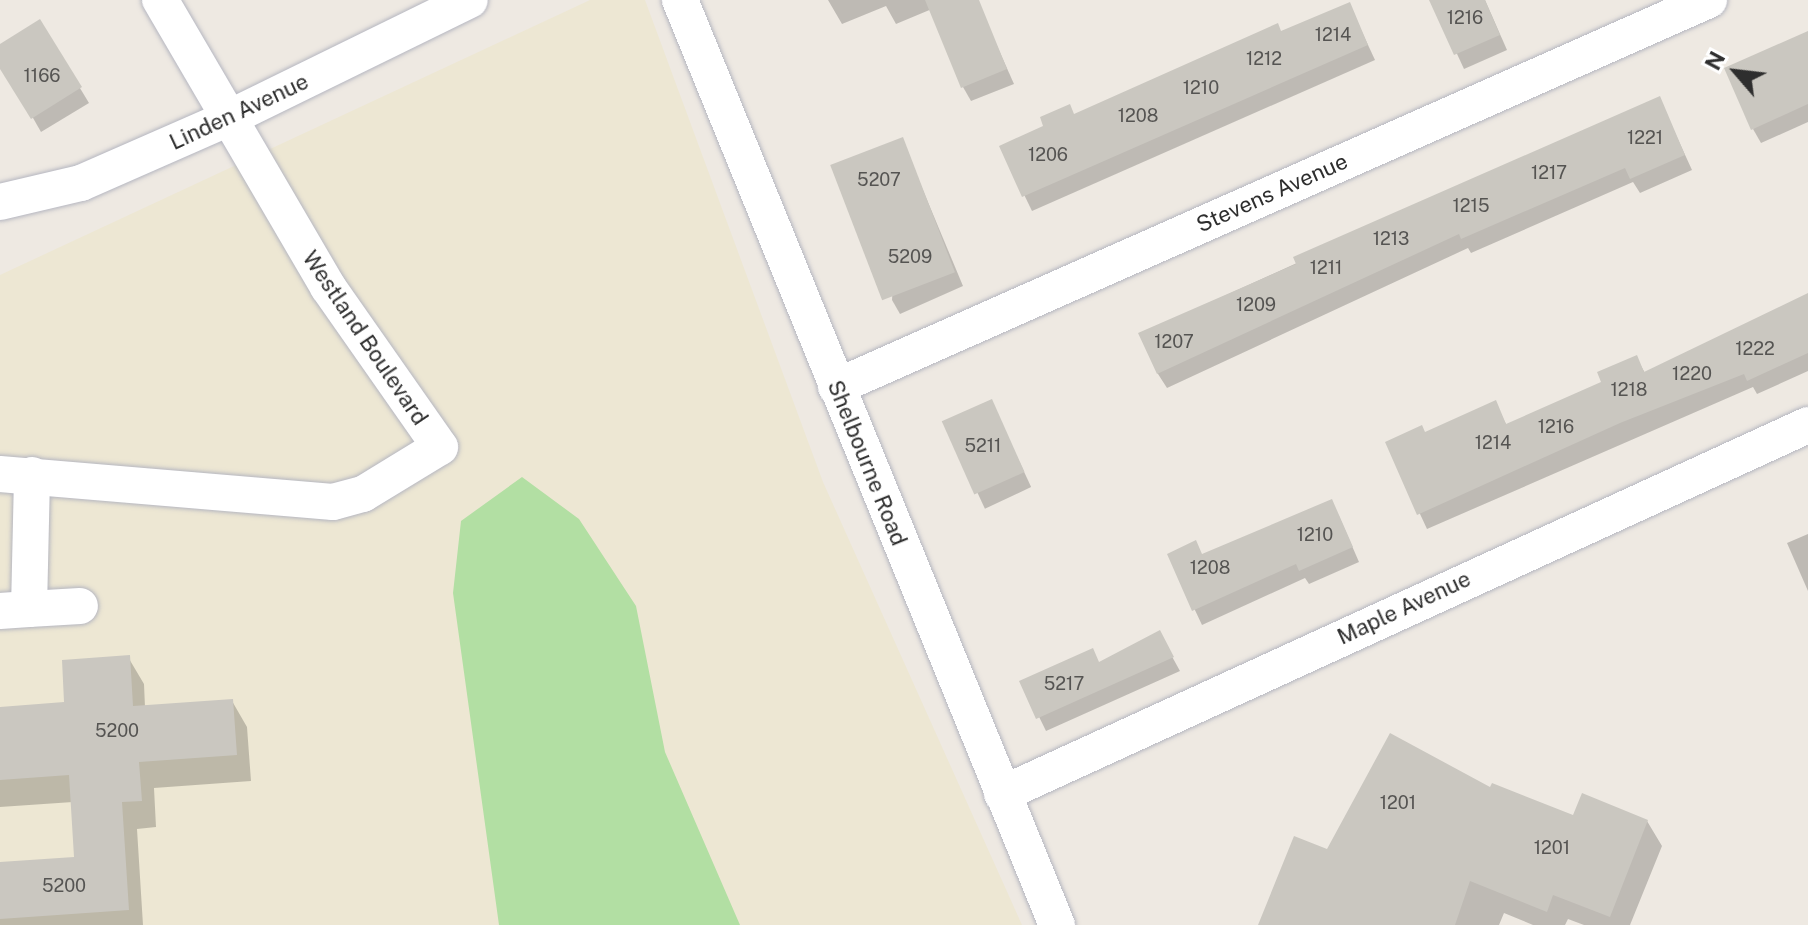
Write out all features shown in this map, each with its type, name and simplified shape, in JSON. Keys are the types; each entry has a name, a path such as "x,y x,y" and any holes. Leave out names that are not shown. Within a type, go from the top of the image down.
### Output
{"street":[{"name":"Westland Boulevard","path":"16,474 333,502 363,494 440,447 328,287 160,0"},
{"name":"Shelbourne Road","path":"680,0 1057,925"},
{"name":"Stevens Avenue","path":"836,387 1709,0"},
{"name":"Linden Avenue","path":"0,202 81,183 229,118 450,5"},
{"name":"Maple Avenue","path":"1002,794 1808,425"},
{"path":"16,474 15,610 80,606"}],"shaded area":[{"path":"590,0 645,0 823,482 1022,925 0,925 0,275"}],"green space":[{"path":"522,477 579,519 636,606 665,752 740,925 499,925 453,593 461,521"}],"building":[{"path":"925,0 979,0 1007,69 961,88"},
{"path":"1429,0 1485,0 1500,35 1454,55"},
{"path":"1350,2 1368,45 1022,197 999,146 1043,126 1040,117 1070,104 1074,114 1278,23 1281,31"},
{"path":"40,19 82,87 31,119 0,69 0,44"},
{"path":"1808,31 1808,104 1751,130 1724,68"},
{"path":"1660,96 1685,155 1630,179 1625,168 1461,239 1459,234 1157,374 1138,333 1296,264 1293,257"},
{"path":"903,137 955,272 882,300 830,165"},
{"path":"1808,293 1808,353 1747,381 1744,374 1620,423 1417,515 1385,442 1422,425 1425,432 1496,400 1506,424 1601,382 1597,372 1637,355 1644,372"},
{"path":"992,399 1025,472 974,494 942,421"},
{"path":"1332,499 1353,547 1299,571 1296,564 1192,611 1167,554 1196,540 1202,554"},
{"path":"1160,630 1174,657 1036,719 1019,681 1093,648 1099,662"},
{"path":"130,655 133,706 233,699 237,755 139,762 142,801 122,802 129,910 0,919 0,862 74,857 69,775 0,780 0,707 64,702 62,660"},
{"path":"1390,733 1490,787 1492,783 1573,815 1582,793 1648,820 1610,917 1553,895 1547,912 1470,881 1455,925 1258,925 1294,836 1327,849"}]}
